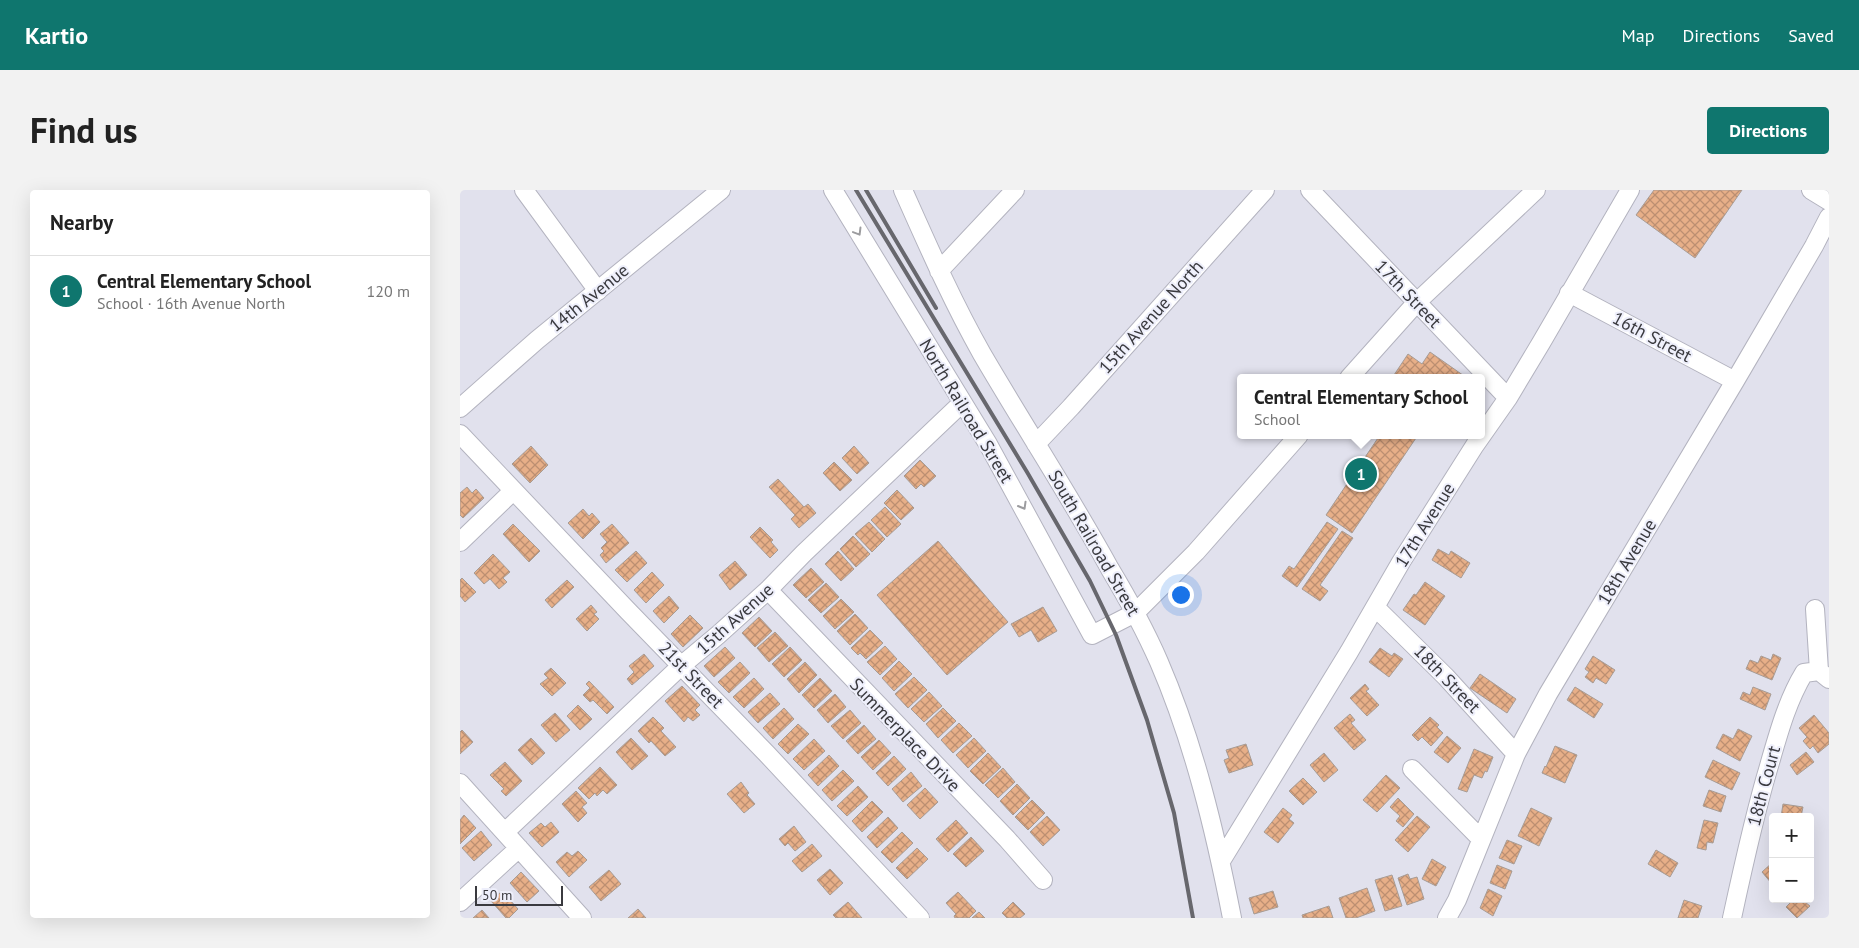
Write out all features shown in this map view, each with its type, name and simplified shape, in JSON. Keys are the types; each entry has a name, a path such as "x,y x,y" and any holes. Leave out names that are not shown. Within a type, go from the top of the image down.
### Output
{"street":[{"path":"524,190 598,291"},
{"name":"14th Avenue","path":"460,408 524,351 721,190"},
{"name":"North Railroad Street","path":"833,190 988,444 1028,514 1092,635 1135,613"},
{"name":"South Railroad Street","path":"903,190 939,271 982,354 1102,553 1135,613 1158,661 1192,754 1221,861 1232,918"},
{"path":"939,271 1015,190"},
{"name":"15th Avenue North","path":"1036,444 1078,400 1265,190"},
{"name":"17th Street","path":"1310,190 1508,398"},
{"path":"1353,374 1417,302 1536,190"},
{"name":"17th Avenue","path":"1485,431 1508,398 1630,190"},
{"path":"1811,190 1829,201"},
{"name":"18th Avenue","path":"1447,918 1457,900 1516,754 1548,694 1735,381 1829,218"},
{"name":"16th Street","path":"1569,293 1735,381"},
{"name":"15th Avenue","path":"506,832 682,665 768,590 804,553 962,403"},
{"name":"21st Street","path":"460,434 628,611 682,665 920,918"},
{"path":"1135,613 1196,552 1295,439"},
{"name":"17th Avenue","path":"1221,861 1401,562 1479,439"},
{"path":"460,542 513,491"},
{"name":"Summerplace Drive","path":"768,590 1007,839 1043,880"},
{"name":"18th Street","path":"1375,607 1446,678 1516,754"},
{"path":"1815,610 1824,675"},
{"name":"18th Court","path":"1732,918 1757,808 1776,742 1796,687 1804,673 1824,675"},
{"path":"1412,769 1481,839"},
{"path":"460,783 582,918"},
{"path":"460,902 519,848"}],"building":[{"path":"1654,190 1742,190 1695,258 1636,215"},
{"path":"1430,352 1461,374 1395,374 1408,354 1422,364"},
{"path":"1377,439 1415,439 1352,533 1326,515"},
{"path":"531,446 548,465 530,483 512,464"},
{"path":"854,446 869,463 857,474 842,458"},
{"path":"920,460 936,476 924,487 921,484 916,489 904,476"},
{"path":"834,462 852,480 840,491 823,473"},
{"path":"778,479 804,507 808,504 816,513 799,528 791,519 795,515 769,487"},
{"path":"467,487 472,493 476,489 484,498 463,518 460,515 460,493"},
{"path":"897,490 914,508 901,520 884,503"},
{"path":"885,507 901,524 887,537 871,520"},
{"path":"583,509 589,516 592,513 600,522 583,539 568,523"},
{"path":"869,522 885,539 872,552 855,534"},
{"path":"1327,522 1338,529 1297,587 1282,576 1289,566 1294,569"},
{"path":"513,524 540,551 529,562 503,534"},
{"path":"612,524 629,543 606,563 600,555 604,551 601,548 607,542 600,534"},
{"path":"760,527 773,540 771,542 778,550 770,558 750,537"},
{"path":"1342,531 1353,538 1320,585 1328,591 1320,601 1302,589"},
{"path":"853,536 870,554 856,567 840,549"},
{"path":"938,541 1008,622 947,675 877,595"},
{"path":"1438,549 1449,555 1451,551 1470,563 1461,578 1432,560"},
{"path":"636,551 647,563 627,582 615,570"},
{"path":"838,551 854,569 841,581 825,564"},
{"path":"493,554 510,572 503,578 507,582 499,589 490,579 484,584 474,573"},
{"path":"735,561 747,575 730,590 719,575"},
{"path":"811,568 824,582 806,598 793,585"},
{"path":"652,572 664,585 646,603 634,590"},
{"path":"462,578 476,592 465,602 460,596 460,580"},
{"path":"567,580 574,587 552,608 545,600"},
{"path":"1425,582 1445,596 1425,625 1403,610"},
{"path":"826,583 839,597 821,613 808,600"},
{"path":"669,596 679,608 664,623 653,611"},
{"path":"841,599 854,612 835,629 823,616"},
{"path":"591,605 597,612 594,614 599,619 587,631 576,619"},
{"path":"1043,607 1057,631 1038,642 1031,630 1019,637 1011,624"},
{"path":"855,614 868,628 850,645 837,631"},
{"path":"690,615 703,628 683,647 671,634"},
{"path":"759,617 772,631 755,647 742,633"},
{"path":"870,630 883,643 866,659 860,653 858,655 851,648"},
{"path":"775,632 788,646 769,662 757,648"},
{"path":"885,646 897,659 880,675 867,662"},
{"path":"725,647 735,658 714,677 704,666"},
{"path":"790,647 802,660 784,677 772,664"},
{"path":"1380,648 1392,656 1394,653 1403,659 1389,677 1369,662"},
{"path":"644,654 654,666 632,685 627,679 634,672 629,666"},
{"path":"1773,654 1781,658 1772,680 1746,669 1750,660 1758,663 1761,656 1771,660"},
{"path":"1593,656 1615,670 1606,684 1596,678 1593,683 1585,677 1589,672 1585,669"},
{"path":"899,661 912,674 894,691 882,678"},
{"path":"740,662 750,673 729,693 718,682"},
{"path":"805,662 817,675 799,693 787,679"},
{"path":"551,668 566,683 552,696 540,684 548,678 544,674"},
{"path":"1480,674 1516,699 1507,713 1470,688"},
{"path":"914,677 927,690 908,708 895,694"},
{"path":"754,678 764,689 744,708 733,697"},
{"path":"820,678 832,691 814,708 802,695"},
{"path":"589,681 614,707 607,714 593,700 590,702 583,695 590,688 586,684"},
{"path":"1365,684 1369,689 1366,691 1379,705 1367,716 1350,698"},
{"path":"682,686 700,705 695,710 700,715 693,721 688,717 684,722 665,701"},
{"path":"1575,687 1603,704 1594,718 1567,700"},
{"path":"1753,687 1771,694 1765,710 1740,699 1743,692 1750,695"},
{"path":"929,692 942,706 924,722 911,709"},
{"path":"770,693 780,704 758,723 748,712"},
{"path":"835,694 846,707 828,723 817,710"},
{"path":"578,705 592,719 580,730 567,716"},
{"path":"784,708 794,719 773,739 763,728"},
{"path":"943,708 956,721 938,738 926,724"},
{"path":"850,710 861,723 843,739 831,726"},
{"path":"555,713 570,730 556,742 541,725"},
{"path":"1350,714 1355,720 1351,723 1366,740 1354,750 1334,728"},
{"path":"1814,715 1829,733 1829,744 1818,753 1813,746 1810,749 1803,741 1807,737 1799,728"},
{"path":"653,717 664,728 661,731 676,747 665,756 638,731"},
{"path":"1430,717 1439,725 1437,727 1443,733 1431,746 1422,737 1418,741 1412,735"},
{"path":"959,723 972,736 953,753 941,740"},
{"path":"798,724 809,734 788,754 778,744"},
{"path":"864,725 876,739 858,754 846,741"},
{"path":"1738,729 1752,736 1740,761 1716,748 1723,734 1733,739"},
{"path":"462,730 473,742 460,754 460,732"},
{"path":"1447,736 1461,748 1448,763 1434,752"},
{"path":"531,738 545,753 532,765 518,750"},
{"path":"631,738 648,756 632,770 616,752"},
{"path":"974,738 986,751 968,768 956,755"},
{"path":"814,739 825,751 804,770 793,759"},
{"path":"879,740 891,753 873,770 861,757"},
{"path":"1246,744 1253,765 1229,773 1224,760 1229,758 1226,750"},
{"path":"1555,746 1577,755 1565,783 1542,773"},
{"path":"1474,749 1493,757 1487,772 1485,771 1482,778 1474,775 1467,792 1458,789"},
{"path":"1806,752 1814,762 1797,775 1790,765"},
{"path":"988,753 1001,767 983,784 970,771"},
{"path":"1324,753 1338,770 1324,782 1310,765"},
{"path":"829,755 839,766 818,786 808,775"},
{"path":"894,756 906,769 888,786 876,773"},
{"path":"1713,760 1740,773 1732,790 1705,777"},
{"path":"505,762 522,781 506,796 501,791 504,789 490,775"},
{"path":"600,767 617,785 607,794 603,790 597,796 595,793 589,799 578,788"},
{"path":"1003,768 1015,782 998,798 985,785"},
{"path":"843,770 854,781 832,801 822,790"},
{"path":"911,772 922,786 903,802 892,789"},
{"path":"1386,775 1400,788 1377,812 1363,800"},
{"path":"1303,778 1317,792 1303,805 1289,791"},
{"path":"741,782 749,793 747,795 755,804 744,813 727,794"},
{"path":"1017,784 1030,798 1013,815 1000,801"},
{"path":"858,786 868,797 847,816 837,806"},
{"path":"925,788 938,802 920,819 907,805"},
{"path":"1709,790 1726,796 1721,812 1703,806"},
{"path":"576,791 587,803 582,807 587,813 578,822 562,804"},
{"path":"1398,798 1414,814 1403,827 1396,821 1400,816 1390,807"},
{"path":"1032,800 1045,813 1028,830 1015,817"},
{"path":"872,801 883,812 862,832 852,821"},
{"path":"1783,804 1803,807 1802,813 1782,813"},
{"path":"1283,808 1292,815 1289,819 1294,823 1278,843 1264,832"},
{"path":"1531,808 1552,818 1539,846 1518,836"},
{"path":"464,815 476,828 460,844 460,820"},
{"path":"1047,816 1060,830 1043,846 1030,832"},
{"path":"1417,816 1430,827 1408,852 1395,840"},
{"path":"888,817 898,828 877,848 867,837"},
{"path":"956,820 968,833 948,852 936,839"},
{"path":"1704,820 1718,823 1713,843 1707,842 1706,850 1697,848"},
{"path":"551,822 559,832 542,847 529,833 541,823 545,827"},
{"path":"794,826 806,842 795,851 788,843 785,846 779,839"},
{"path":"481,831 492,845 474,861 462,848"},
{"path":"902,832 913,843 892,863 881,852"},
{"path":"971,837 984,851 966,867 953,854"},
{"path":"1507,840 1522,846 1514,864 1499,858"},
{"path":"812,844 822,856 802,872 792,861"},
{"path":"917,848 928,859 907,879 896,868"},
{"path":"1656,850 1678,863 1670,877 1648,864"},
{"path":"578,851 587,860 569,877 556,862 567,852 572,856"},
{"path":"1432,859 1446,867 1436,886 1422,879"},
{"path":"1497,865 1512,871 1505,889 1490,883"},
{"path":"1769,866 1769,880 1762,872"},
{"path":"830,869 843,883 830,895 817,880"},
{"path":"609,870 621,884 601,901 589,887"},
{"path":"521,872 539,891 527,902 510,883"},
{"path":"1408,874 1410,879 1417,877 1424,899 1407,905 1398,878"},
{"path":"1392,875 1402,906 1385,911 1375,880"},
{"path":"1367,888 1375,911 1356,918 1346,918 1339,898"},
{"path":"1488,889 1502,896 1493,916 1480,908"},
{"path":"502,891 518,909 509,918 506,918 491,901"},
{"path":"1273,891 1278,907 1254,914 1249,898"},
{"path":"958,892 976,911 969,918 955,918 956,914 946,903"},
{"path":"1684,900 1702,906 1698,918 1678,918"},
{"path":"848,902 862,918 836,918 833,915"},
{"path":"1013,902 1025,914 1020,918 1007,918 1002,913"},
{"path":"1790,903 1806,903 1810,906 1797,918 1786,907"},
{"path":"1329,906 1333,918 1303,918 1302,915"},
{"path":"638,909 646,918 628,918"},
{"path":"482,910 489,918 473,918"},
{"path":"979,912 985,918 972,918"}],"railway":[{"path":"856,190 1027,472 1090,581 1116,635 1147,720 1174,813 1193,918"},
{"path":"866,190 936,308"}],"place":[{"name":"Central Elementary School","path":"1361,474"}]}
